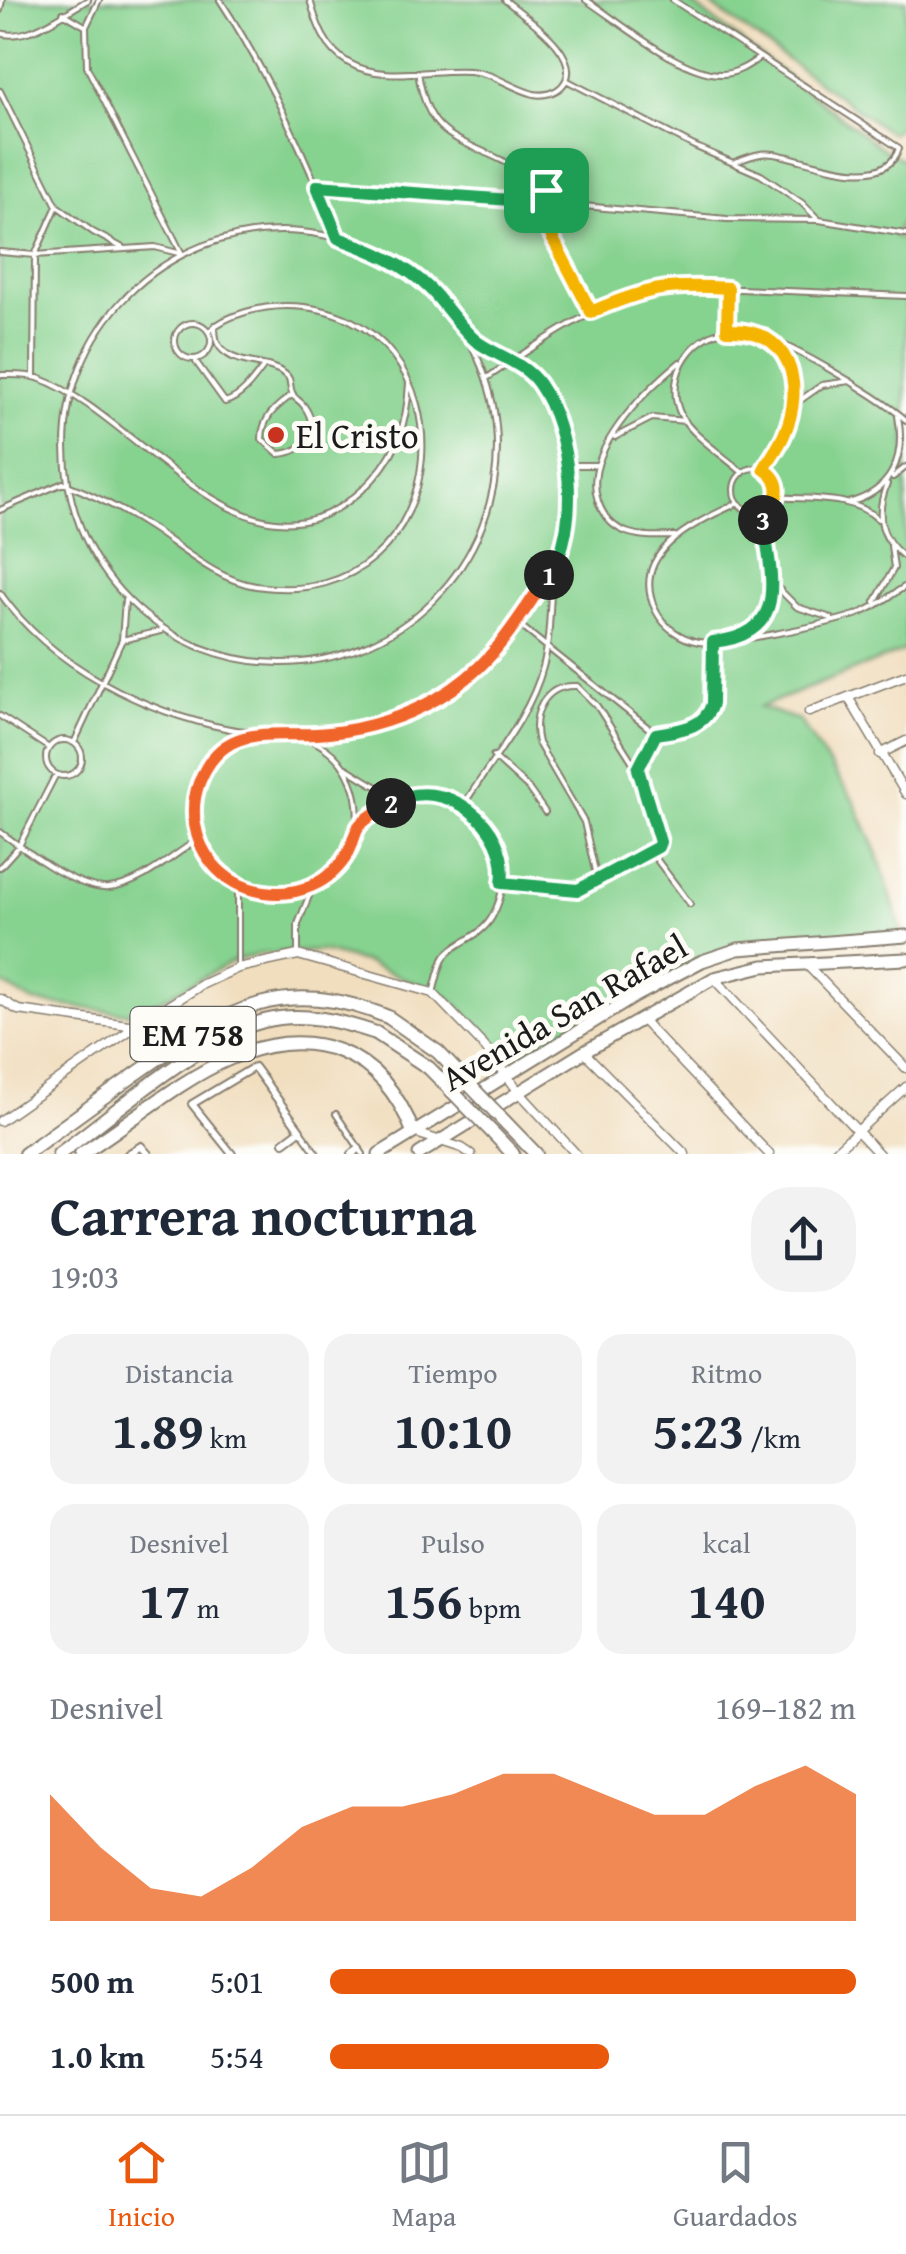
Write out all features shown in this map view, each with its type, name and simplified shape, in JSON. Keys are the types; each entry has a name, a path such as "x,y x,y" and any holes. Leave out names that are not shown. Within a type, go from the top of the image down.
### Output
{"highway":[{"name":"EM 758","path":"25,1154 185,1039 242,1008 273,1000 312,997 351,1002 388,1017 438,1052 536,1154"},
{"name":"EM 758","path":"59,1154 202,1049 266,1020 304,1017 338,1020 376,1033 429,1068 513,1154"},
{"path":"80,1154 219,1064 262,1048 294,1044 338,1049 370,1066 398,1098 413,1132"}],"main road":[{"name":"Avenida San Rafael","path":"380,1154 634,997 720,954 905,936"},
{"name":"Avenida San Rafael","path":"421,1154 584,1052 714,978 763,966 906,959"}],"street":[{"path":"809,712 906,674"},
{"path":"848,698 906,794"},
{"path":"880,754 906,741"},
{"path":"905,936 906,959"},
{"path":"0,1121 203,984 238,968 298,955 433,993 576,1154"},
{"path":"804,962 906,1068"},
{"path":"714,978 879,1154"},
{"path":"0,998 18,1010 136,1026"},
{"path":"641,1019 769,1154"},
{"path":"584,1052 685,1154"},
{"path":"232,1154 192,1104 254,1067 300,1130 284,1142"},
{"path":"832,1154 906,1087"},
{"path":"413,1132 471,1154"},
{"path":"413,1132 421,1154"},
{"path":"128,1154 141,1146 148,1154"}],"lane":[{"path":"0,10 2,0"},
{"path":"0,33 10,36 26,32 88,0"},
{"path":"99,0 86,27 87,66 182,254"},
{"path":"220,0 241,33 317,186 338,238"},
{"path":"310,0 322,35 332,50 358,68 486,73 536,94 551,93 566,80 569,69 561,49 505,0"},
{"path":"312,8 317,0"},
{"path":"586,0 688,66 705,72 724,74 742,70 759,58"},
{"path":"674,0 906,153"},
{"path":"64,13 86,27"},
{"path":"418,72 422,96 444,132 506,163 546,190 550,202 542,218"},
{"path":"566,80 760,175 802,203 819,220"},
{"path":"0,91 57,206 92,232 123,248"},
{"path":"735,162 756,154 774,154 858,172 876,171 891,163 899,148"},
{"path":"540,185 524,184 511,200 514,212 522,220 542,218"},
{"path":"317,186 511,200"},
{"path":"550,202 727,218 819,220 906,234"},
{"path":"34,376 35,254 57,206"},
{"path":"542,218 591,312"},
{"path":"462,806 524,712 542,672 548,646 554,568 568,516 567,464 561,436 539,384 512,361 475,340 428,287 377,252 313,234 250,234 222,239 182,254 132,294 100,329 86,352 70,394 61,450 63,483 86,541 125,600 164,631 221,654 250,660 299,661 346,654 365,648 412,620 456,572 472,544 498,471 487,378 475,340"},
{"path":"2,250 35,254 155,247 182,254"},
{"path":"487,378 591,312 647,290 670,286 906,296"},
{"path":"727,330 728,288"},
{"path":"0,510 63,483 122,512 236,582 268,588 316,588 362,566 382,551 398,534 407,514 420,477 423,450 422,427 409,379 389,350 351,322 302,306 254,310 209,331"},
{"path":"192,323 209,331 212,344 206,355 195,360 178,352 174,343 183,326 192,323"},
{"path":"215,325 219,346 228,354 281,371 290,378 293,394 306,407 312,425 310,437 292,453 279,454 262,439 262,428 270,412 293,394"},
{"path":"675,536 624,533 610,523 594,490 597,465 637,403 704,339 727,330 756,334 851,381 906,420"},
{"path":"764,469 784,436 795,392 777,344"},
{"path":"683,359 676,392 684,421 743,473"},
{"path":"195,360 225,402 250,385 264,366"},
{"path":"0,375 34,376 70,394 223,507 265,520 294,522 330,512 348,502 384,468 398,445 408,415 409,379"},
{"path":"792,406 822,385 851,381"},
{"path":"873,606 894,568 879,521 880,501 898,463 897,412"},
{"path":"611,440 652,418 684,421"},
{"path":"567,464 597,465"},
{"path":"778,497 848,502 864,499 906,467"},
{"path":"764,469 775,478 778,497 762,512 747,510 738,503 735,484 743,473 764,469"},
{"path":"848,502 879,521"},
{"path":"738,503 688,526 664,548 650,577 654,606 668,628 698,642 738,639 854,616 906,586"},
{"path":"738,639 757,626 772,600 762,512"},
{"path":"890,546 906,558"},
{"path":"0,593 38,636 80,669 105,682 190,719 256,733 300,736 361,728 411,712 436,698 483,663 507,639 554,568"},
{"path":"772,583 797,607 836,619"},
{"path":"74,742 122,640 125,600"},
{"path":"517,622 656,734"},
{"path":"122,640 164,631"},
{"path":"656,734 693,726 709,714 713,642"},
{"path":"502,883 567,892 597,880 651,852 660,842 638,769 597,706 577,686 565,686 546,697 534,728 538,743 584,822 597,880"},
{"path":"0,716 49,748"},
{"path":"256,733 222,750 202,777 194,809 198,839 215,866 238,884 271,893 313,886 326,878 345,859 358,827 356,794 344,768 325,748 300,736"},
{"path":"638,769 656,734"},
{"path":"59,740 74,742 81,754 78,768 67,775 56,774 46,761 49,748 59,740"},
{"path":"494,756 528,788 545,812"},
{"path":"344,768 402,796 426,796 462,806 484,820 504,856 502,883 492,916 476,936 446,956 433,993"},
{"path":"0,867 20,846 56,774"},
{"path":"358,827 402,796"},
{"path":"0,832 82,884 111,888 134,879 198,839"},
{"path":"651,852 690,904"},
{"path":"238,884 238,968"},
{"path":"298,955 298,924 313,886"},
{"path":"336,1114 358,1152"},
{"path":"300,1130 317,1154"}],"green space":[{"path":"0,0 687,0 883,149 906,161 906,214 894,236 906,241 906,650 760,707 799,720 854,801 877,852 902,933 738,948 632,993 572,1025 516,1062 457,1005 439,993 367,963 322,951 261,954 236,960 134,1014 33,1002 0,982"},
{"path":"704,0 906,0 906,121 891,134"}],"place":[{"name":"El Cristo","path":"276,435"}],"route":[{"path":"524,184 540,185 546,190 550,206 542,218 591,312 647,290 670,286 728,288 727,330 756,334 777,344 786,359 795,392 784,436 764,469 778,485 778,497 762,512 772,600 757,626 738,639 713,642 709,714 693,726 656,734 638,769 660,842 658,847 587,886 567,892 502,883 504,856 484,820 448,800 426,796 402,796 358,827 345,859 313,886 271,893 238,884 208,857 195,825 196,792 217,756 236,741 256,733 300,736 386,721 411,712 459,684 507,639 554,568 568,516 567,464 561,436 539,384 524,369 475,340 428,287 402,267 377,252 338,238 317,186 511,200 524,184"}]}
